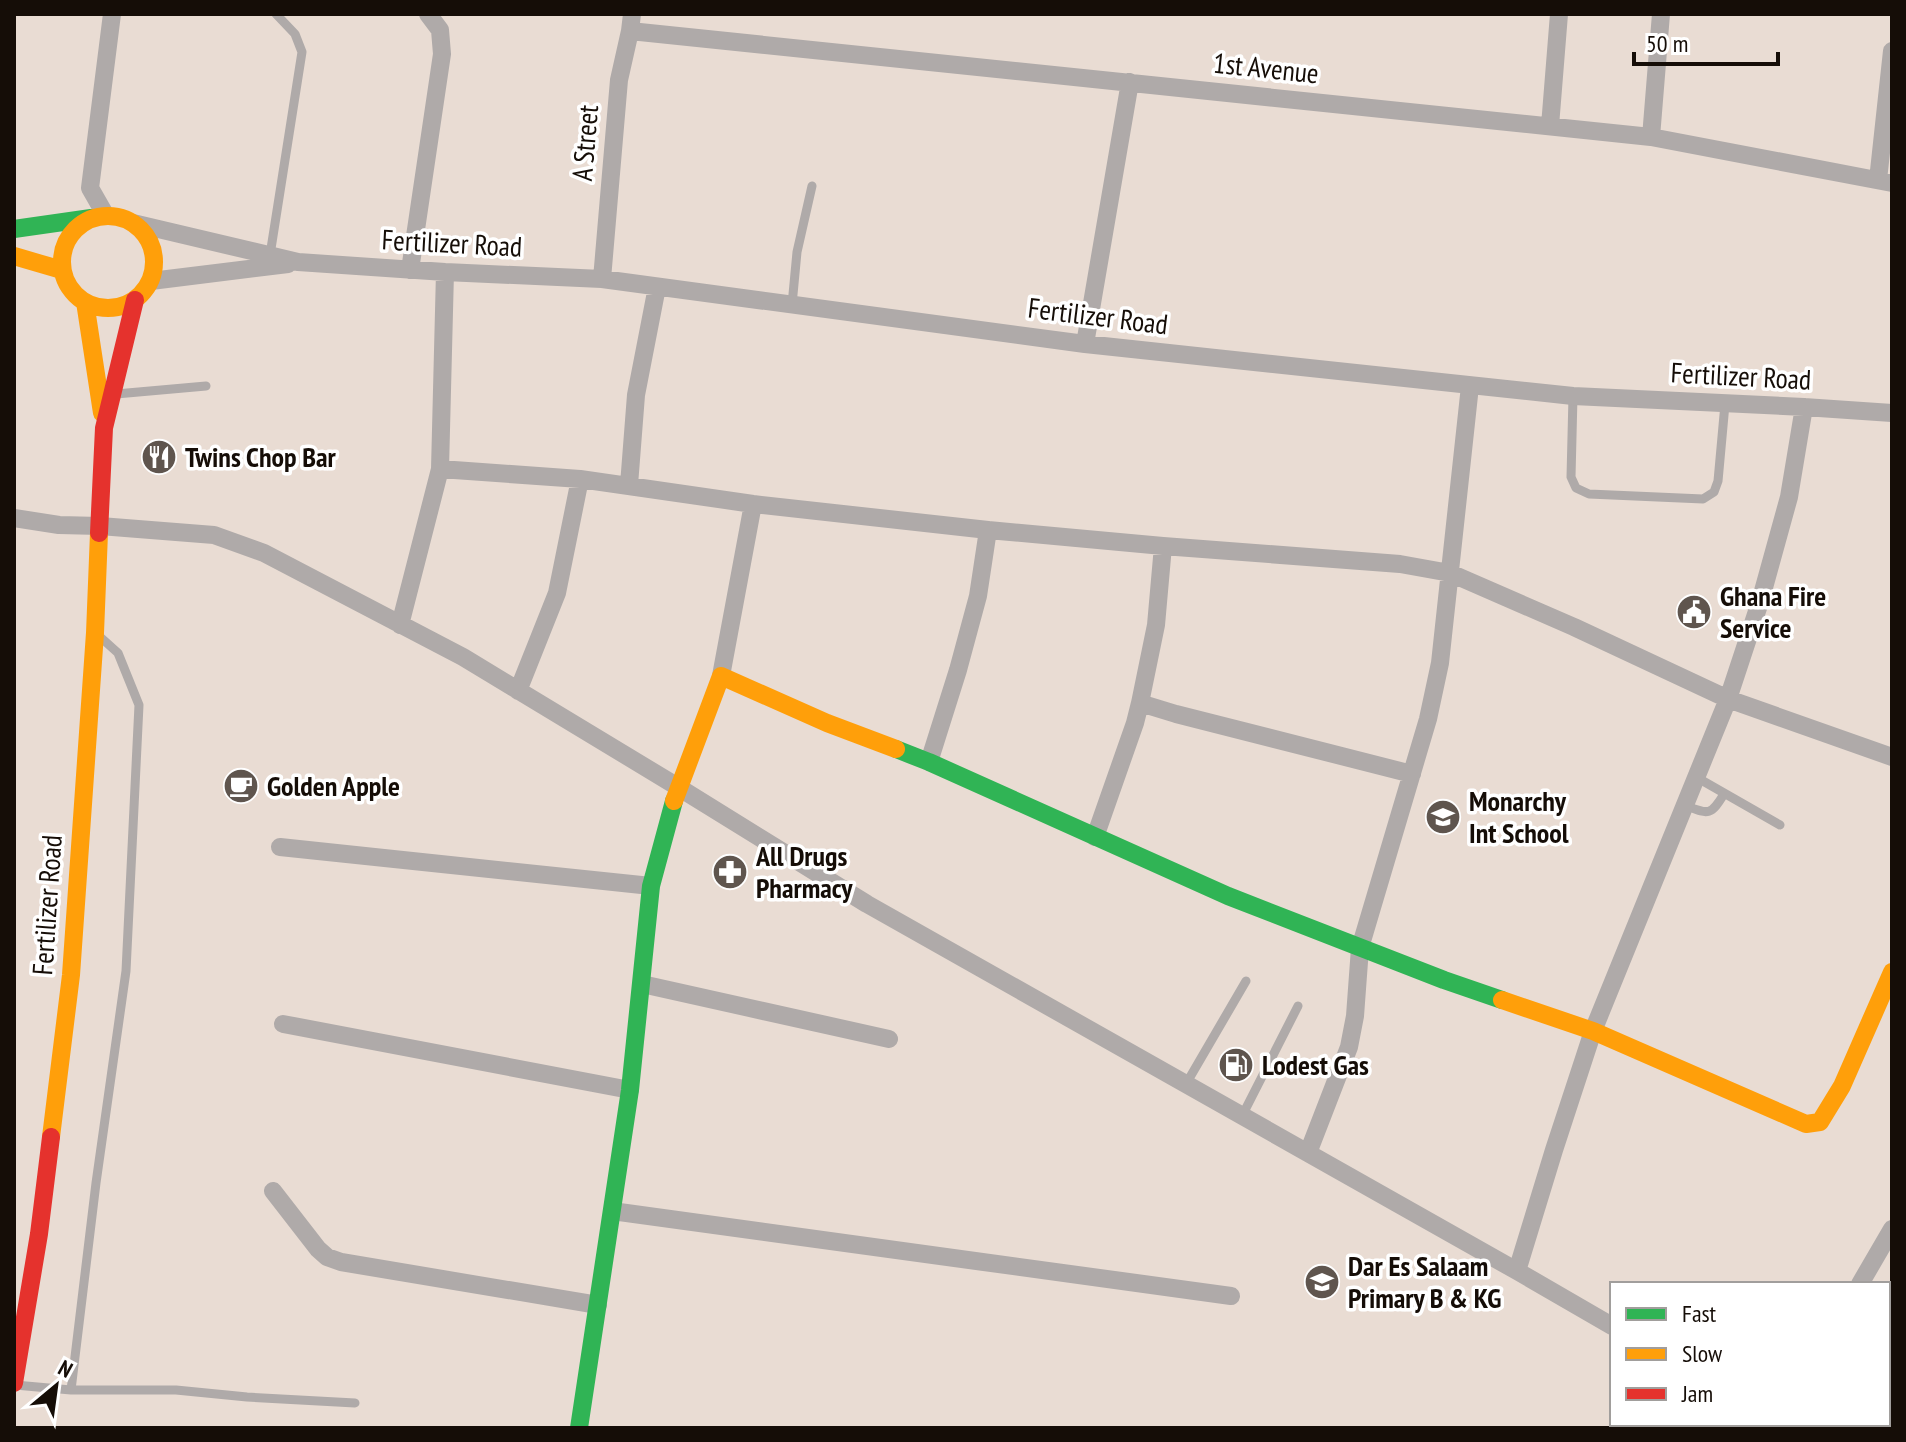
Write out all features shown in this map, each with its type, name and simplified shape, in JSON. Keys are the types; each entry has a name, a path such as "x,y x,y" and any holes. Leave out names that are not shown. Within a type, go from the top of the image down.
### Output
{"street":[{"path":"99,217 90,188 112,14"},
{"path":"410,270 442,54 440,30 428,14"},
{"path":"1550,126 1559,14"},
{"path":"1651,137 1661,14"},
{"name":"1st Avenue","path":"631,22 1130,82 1651,137 1885,182"},
{"name":"A Street","path":"602,279 619,80 631,22"},
{"path":"1885,182 1892,51"},
{"path":"1085,344 1130,82"},
{"path":"14,229 99,217 133,223 153,249 155,266 144,292 119,307 101,308 85,302 74,294 62,270 63,249 74,230 99,217"},
{"name":"Fertilizer Road","path":"133,223 298,262 602,279 1085,344 1573,396 1892,413"},
{"path":"15,258 62,270"},
{"name":"Fertilizer Road","path":"151,281 298,262"},
{"path":"400,625 440,469 445,272"},
{"path":"629,485 636,395 657,287"},
{"name":"Fertilizer Road","path":"104,428 135,300"},
{"name":"Fertilizer Road","path":"14,1384 39,1234 71,975 95,633 104,428 85,302"},
{"path":"1308,1153 1349,1047 1355,1016 1360,948 1428,719 1440,663 1470,386"},
{"path":"1517,1271 1593,1031 1728,699 1760,602 1789,497 1804,407"},
{"path":"440,469 580,479 753,504 988,530 1400,564 1450,573 1728,699 1892,757"},
{"path":"518,691 557,593 580,479"},
{"path":"579,1428 630,1090 651,886 678,787 721,676 753,504"},
{"path":"14,518 59,525 214,535 264,553 463,657 867,904 1610,1325"},
{"path":"929,762 978,596 988,530"},
{"path":"1095,837 1140,703 1156,625 1163,546"},
{"path":"721,676 827,723 929,762 1228,896 1444,980 1593,1031 1806,1124 1820,1122 1842,1086 1892,972"},
{"path":"1140,703 1412,774"},
{"path":"280,847 651,886"},
{"path":"642,984 889,1039"},
{"path":"283,1024 630,1090"},
{"path":"273,1191 318,1249 327,1257 341,1262 598,1305"},
{"path":"612,1211 1231,1296"},
{"path":"1861,1282 1892,1229"}],"lane":[{"path":"270,255 302,52 295,34 276,14"},
{"path":"792,305 797,252 812,186"},
{"path":"112,395 206,386"},
{"path":"1573,396 1571,477 1576,488 1589,494 1646,497 1703,499 1714,492 1718,481 1725,403"},
{"path":"71,1390 126,971 139,705 118,653 95,633"},
{"path":"1696,777 1780,825"},
{"path":"1684,805 1711,812 1724,794"},
{"path":"1186,1084 1246,981"},
{"path":"1242,1116 1298,1006"},
{"path":"14,1384 71,1390 176,1390 355,1403"}],"traffic: fast":[{"path":"14,229 91,218"},
{"path":"896,749 1228,896 1502,1000"},
{"path":"579,1428 630,1090 651,886 674,801"}],"traffic: slow":[{"path":"108,216 126,220 140,230 150,244 154,262 150,280 140,294 126,304 108,308 90,304 76,294 66,280 62,262 66,244 76,230 90,220 108,216"},
{"path":"14,256 62,270"},
{"path":"85,302 102,413"},
{"path":"51,1137 71,975 99,533"},
{"path":"674,801 721,676 827,723 896,749"},
{"path":"1502,1000 1593,1031 1806,1124 1820,1122 1842,1086 1892,972"}],"traffic: jam":[{"path":"99,533 104,428 135,300"},
{"path":"14,1383 39,1234 51,1137"}],"place":[{"name":"Twins Chop Bar","path":"159,457"},
{"name":"Ghana Fire Service","path":"1694,612"},
{"name":"Golden Apple","path":"241,786"},
{"name":"Monarchy Int School","path":"1443,817"},
{"name":"All Drugs Pharmacy","path":"730,872"},
{"name":"Lodest Gas","path":"1236,1065"},
{"name":"Dar Es Salaam Primary B & KG","path":"1322,1282"}]}
